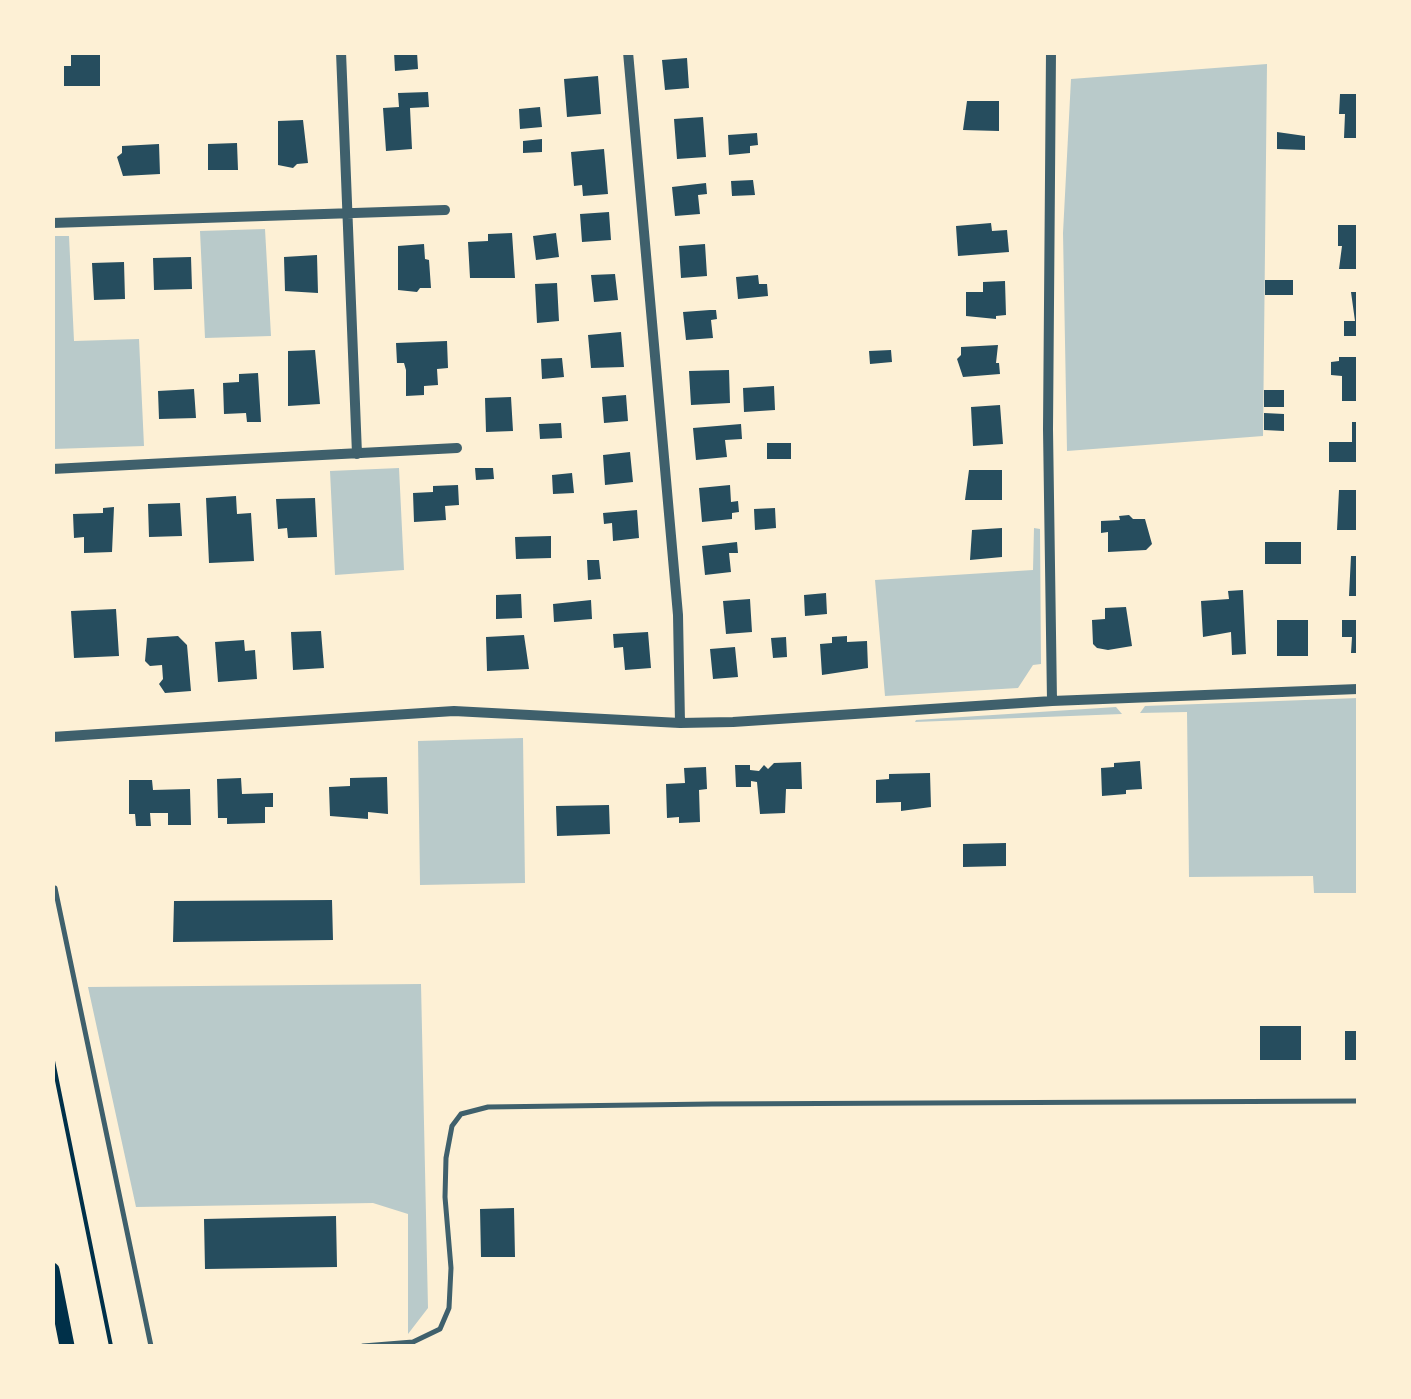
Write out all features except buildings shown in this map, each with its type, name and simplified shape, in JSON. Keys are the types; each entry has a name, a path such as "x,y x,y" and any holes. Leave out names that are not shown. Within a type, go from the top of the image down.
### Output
{"main road":[{"path":"52,1270 67,1346"}],"street":[{"path":"341,52 357,454"},
{"path":"628,52 678,615 680,723"},
{"path":"1051,52 1048,462 1052,701"},
{"path":"52,223 446,210"},
{"path":"52,469 457,448"},
{"path":"52,737 454,711 680,723 1358,688"}],"lane":[{"path":"55,888 151,1346"},
{"path":"363,1346 414,1342 440,1329 449,1308 452,1268 446,1158 452,1126 461,1114 488,1108 712,1104 1358,1101"}],"path":[{"path":"52,1056 110,1346"}],"shaded area":[{"path":"1267,64 1263,436 1067,451 1063,233 1071,79"},
{"path":"265,229 271,336 205,338 200,231"},
{"path":"53,236 69,236 74,341 139,339 144,446 53,449"},
{"path":"399,468 404,570 335,575 330,471"},
{"path":"1034,528 1040,529 1041,664 1033,665 1018,688 885,696 875,580 1033,570"},
{"path":"1358,698 1358,893 1314,893 1313,876 1189,877 1187,712 1140,713 1145,706"},
{"path":"1116,707 1122,714 915,722 916,720"},
{"path":"523,738 525,883 420,885 418,741"},
{"path":"421,984 428,1308 408,1334 408,1214 373,1203 136,1207 88,987"}]}
